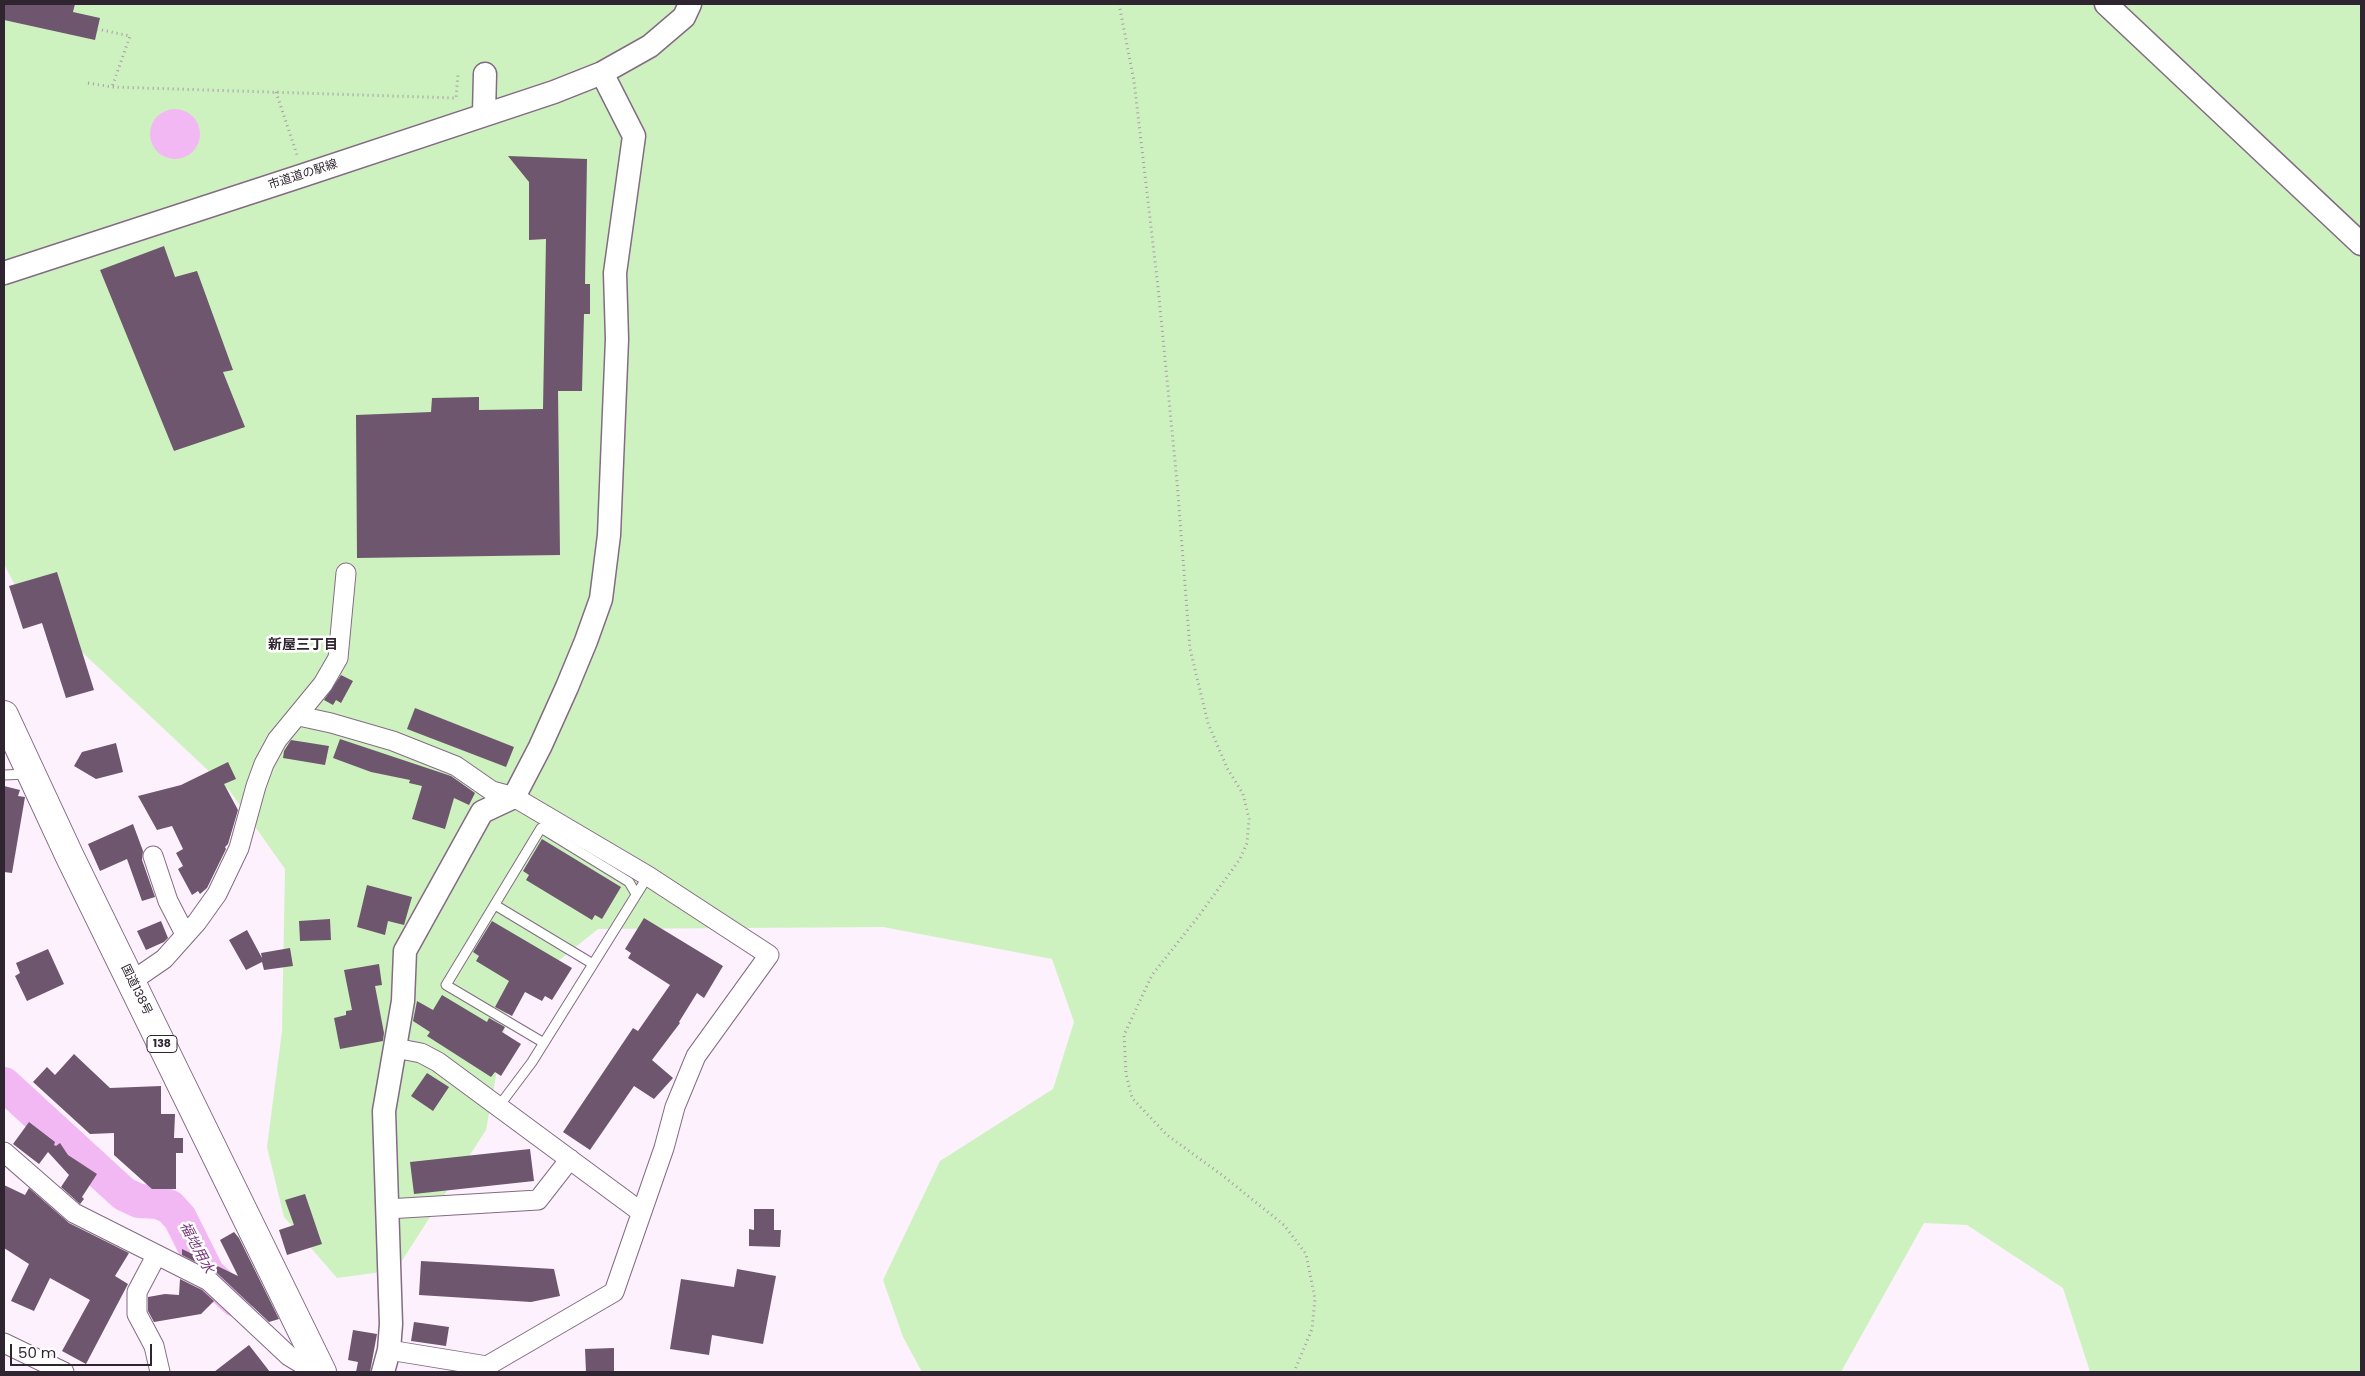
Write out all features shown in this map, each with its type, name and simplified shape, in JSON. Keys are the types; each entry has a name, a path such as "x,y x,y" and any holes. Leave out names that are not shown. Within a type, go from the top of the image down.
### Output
{"highway":[{"name":"国道138号","path":"4,715 70,857 319,1366"}],"street":[{"name":"市道道の駅線","path":"4,273 304,175 484,113 554,92 602,73 650,46 684,17 690,4"},
{"path":"2106,4 2361,244"},
{"path":"383,1372 389,1350 391,1324 384,1111 403,1001 405,951 482,812 514,797 540,747 586,641 601,599 609,536 617,339 615,273 634,136 602,73"},
{"path":"484,113 486,74"},
{"path":"132,981 164,959 217,894 239,848 264,764 277,740 324,684 338,658 346,573"},
{"path":"299,716 331,722 393,741 456,766 492,791 514,797 648,876 769,955 696,1056 675,1107 664,1148 614,1292 487,1366 389,1350"},
{"path":"153,856 168,901 185,934"},
{"path":"395,1048 421,1053 438,1062 641,1212"},
{"path":"4,1152 74,1213 95,1222 156,1256 209,1281 289,1356 302,1364 319,1366"},
{"path":"387,1209 538,1200 570,1159"},
{"path":"156,1256 137,1292 137,1314 154,1346 160,1372"},
{"path":"4,1343 64,1372"}],"lane":[{"path":"4,775 33,774"},
{"path":"544,1043 446,985 541,828 629,882 636,894"},
{"path":"499,1106 544,1043 648,876"},
{"path":"495,905 593,964"}],"path":[{"path":"1119,4 1134,81 1158,287 1177,482 1190,648 1208,722 1227,768 1243,794 1249,819 1247,843 1240,859 1198,917 1152,974 1124,1035 1126,1074 1132,1098 1167,1136 1222,1174 1284,1225 1306,1254 1315,1299 1312,1329 1294,1372"},
{"path":"97,29 130,36 112,87"},
{"path":"88,83 112,87 456,98 458,74"},
{"path":"276,92 304,175"}],"green space":[{"path":"4,4 2361,4 2361,1372 2090,1372 2063,1288 1967,1225 1924,1223 1841,1372 922,1372 903,1337 883,1280 940,1161 1053,1089 1074,1022 1052,959 883,927 598,929 510,1000 486,1130 396,1270 337,1278 284,1217 267,1147 282,1031 285,869 229,790 19,593 4,564"}],"shaded area":[{"path":"175,109 193,116 200,134 193,152 175,159 157,152 150,134 157,116"}],"building":[{"path":"4,4 75,4 73,12 100,18 95,40 4,20"},
{"path":"508,156 587,159 585,284 590,284 590,314 584,314 582,391 558,391 560,555 357,558 356,415 431,412 432,398 479,397 479,410 543,409 546,239 529,240 529,182"},
{"path":"164,246 175,277 197,271 233,370 223,372 245,427 174,451 100,270"},
{"path":"57,572 94,690 66,698 42,623 23,629 9,586"},
{"path":"341,675 353,681 341,703 336,700 333,705 324,700"},
{"path":"415,708 514,747 506,767 407,729"},
{"path":"340,739 451,776 475,793 469,805 454,798 445,829 412,819 422,786 409,783 410,780 371,772 333,758"},
{"path":"291,740 329,746 325,765 283,758 284,751"},
{"path":"116,743 123,772 96,779 74,766 82,752"},
{"path":"228,762 236,779 224,784 238,810 228,844 207,888 200,894 198,891 192,895 178,869 183,866 176,853 183,849 172,826 157,830 138,796 181,785"},
{"path":"4,786 20,790 18,796 25,797 12,873 4,872"},
{"path":"133,824 143,851 142,860 155,897 142,901 127,859 100,871 88,844"},
{"path":"542,839 621,887 602,919 595,915 592,920 526,880 529,875 523,871"},
{"path":"367,885 412,897 404,925 388,921 385,935 357,927"},
{"path":"644,918 723,966 704,998 697,993 680,1023 652,1060 673,1078 654,1099 634,1086 590,1150 563,1132 633,1028 638,1031 670,985 628,958 631,953 625,949"},
{"path":"330,919 331,940 300,941 299,921"},
{"path":"161,921 168,938 164,942 146,950 137,931"},
{"path":"492,921 572,968 552,1000 545,996 542,1001 525,992 512,1016 495,1007 509,981 476,961 479,956 473,952"},
{"path":"247,930 262,958 261,953 290,948 293,966 264,970 262,962 246,970 229,940"},
{"path":"48,949 64,984 27,1001 15,976 20,973 16,963"},
{"path":"379,964 382,985 375,986 384,1033 383,1041 340,1049 334,1018 346,1015 346,1011 352,1010 344,970"},
{"path":"442,995 487,1022 489,1018 505,1027 502,1032 521,1044 501,1076 495,1072 491,1077 427,1036 430,1032 413,1021 417,1001 433,1010"},
{"path":"74,1054 110,1088 161,1086 161,1114 175,1114 174,1138 183,1138 183,1153 176,1153 176,1189 152,1189 114,1155 114,1133 90,1134 33,1082 47,1067 55,1075"},
{"path":"427,1073 449,1087 433,1111 411,1096"},
{"path":"29,1122 55,1142 54,1145 56,1146 60,1143 68,1155 97,1174 82,1197 84,1199 80,1204 61,1187 69,1175 48,1152 39,1164 13,1144"},
{"path":"530,1149 534,1181 414,1194 410,1162"},
{"path":"4,1185 25,1195 29,1188 69,1223 129,1253 115,1276 128,1284 86,1364 62,1351 90,1300 50,1278 34,1311 11,1301 29,1264 4,1248"},
{"path":"305,1194 322,1244 287,1255 279,1230 294,1225 285,1200"},
{"path":"754,1209 774,1209 774,1230 781,1230 780,1247 749,1246 749,1229 754,1230"},
{"path":"234,1232 239,1238 279,1319 269,1322 217,1273 182,1255 182,1249 238,1276 220,1240"},
{"path":"421,1261 554,1269 560,1296 531,1302 419,1295"},
{"path":"737,1269 776,1276 763,1344 712,1335 709,1355 670,1349 681,1279 734,1287"},
{"path":"180,1279 202,1290 214,1301 201,1314 154,1322 148,1311 148,1297 165,1294 179,1295"},
{"path":"414,1322 449,1327 446,1346 411,1341"},
{"path":"353,1330 377,1334 370,1372 356,1372 358,1362 348,1360"},
{"path":"249,1345 270,1372 214,1372"},
{"path":"614,1348 614,1372 586,1372 585,1349"}],"waterway":[{"name":"福地用水","path":"4,1084 124,1194 139,1201 158,1202 170,1207 180,1218 208,1274 236,1300"}],"district":[{"name":"新屋三丁目","path":"303,645"}]}
